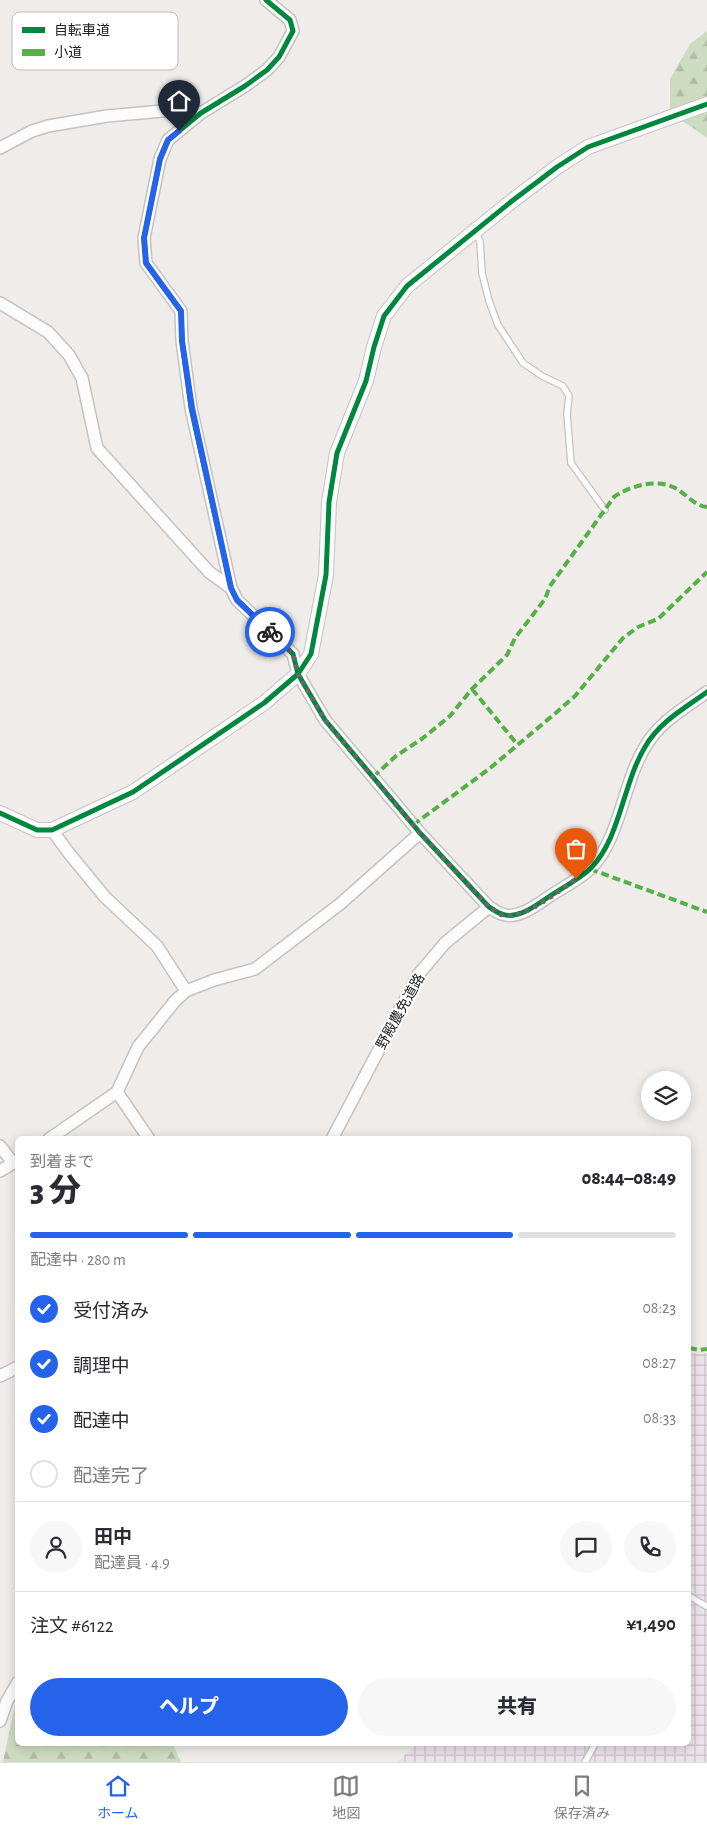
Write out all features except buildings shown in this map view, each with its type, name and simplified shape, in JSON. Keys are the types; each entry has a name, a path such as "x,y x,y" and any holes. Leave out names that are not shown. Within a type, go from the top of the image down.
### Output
{"street":[{"path":"266,0 290,20 293,31 279,57 267,70 201,113 168,140 160,159 144,238 146,263 181,311 182,341 192,408 231,588 237,600 293,654 298,674 325,720 420,833 489,907 502,915 521,913 535,906 590,869 606,848 618,818 624,794 645,746 665,722 707,692"},
{"path":"0,813 37,830 52,830 133,792 264,703 298,674 311,654 326,575 329,502 337,453 366,381 384,316 407,286 557,167 588,147 707,104"},
{"path":"0,148 32,131 48,126 107,116 184,109 201,113"},
{"path":"0,304 48,332 69,355 82,378 98,448 209,572 231,588"},
{"path":"52,830 105,897 157,946 186,991"},
{"path":"53,1136 116,1092 138,1047 175,1001 186,991 214,980 254,969 340,904 420,833"},
{"name":"野殿農免道路","path":"334,1136 418,975 445,943 489,907"},
{"path":"116,1092 147,1136"},
{"path":"0,1146 15,1162 0,1171"},
{"path":"0,1376 15,1368"},
{"path":"0,1721 7,1701 15,1687"}],"lane":[{"path":"474,232 480,241 482,273 489,301 498,325 523,363 542,376 563,386 569,396 567,414 571,463 605,510"},
{"path":"691,1597 706,1606"},
{"path":"585,1762 594,1746"}],"shaded area":[{"path":"691,1352 707,1353 707,1762 397,1762 415,1746 691,1746"}],"green space":[{"path":"707,31 707,138 670,112 670,79 690,44"},
{"path":"15,1705 15,1746 174,1746 181,1762 3,1762"}],"marked path":[{"path":"373,777 396,756 423,738 450,716 472,689 507,655 515,638 545,599 550,586 614,497 637,486 662,484 677,489 695,502 707,507"},
{"path":"413,825 489,769 558,711 575,696 623,638 638,627 658,619 707,572"},
{"path":"472,689 517,744"},
{"path":"590,869 707,912"},
{"path":"691,1348 707,1349"}],"cycle path":[{"path":"266,0 290,20 293,31 279,57 267,70 201,113 168,140 160,159 144,238 146,263 181,311 182,341 191,408 231,588 237,600 293,654 298,674 325,720 420,833 489,907 498,913 508,915 520,914 531,908 576,880 591,868 609,842 631,777 645,747 665,723 707,692"},
{"path":"0,813 37,830 52,830 133,792 264,703 298,674 311,654 326,575 329,502 337,453 366,381 384,316 407,286 557,167 588,147 707,104"}],"way so far":[{"path":"270,632 293,654 298,674 325,720 420,833 489,907 502,915 521,913 576,879"}],"route":[{"path":"179,131 168,140 160,159 144,238 146,263 181,311 182,341 192,408 231,588 237,600 270,632"}]}
